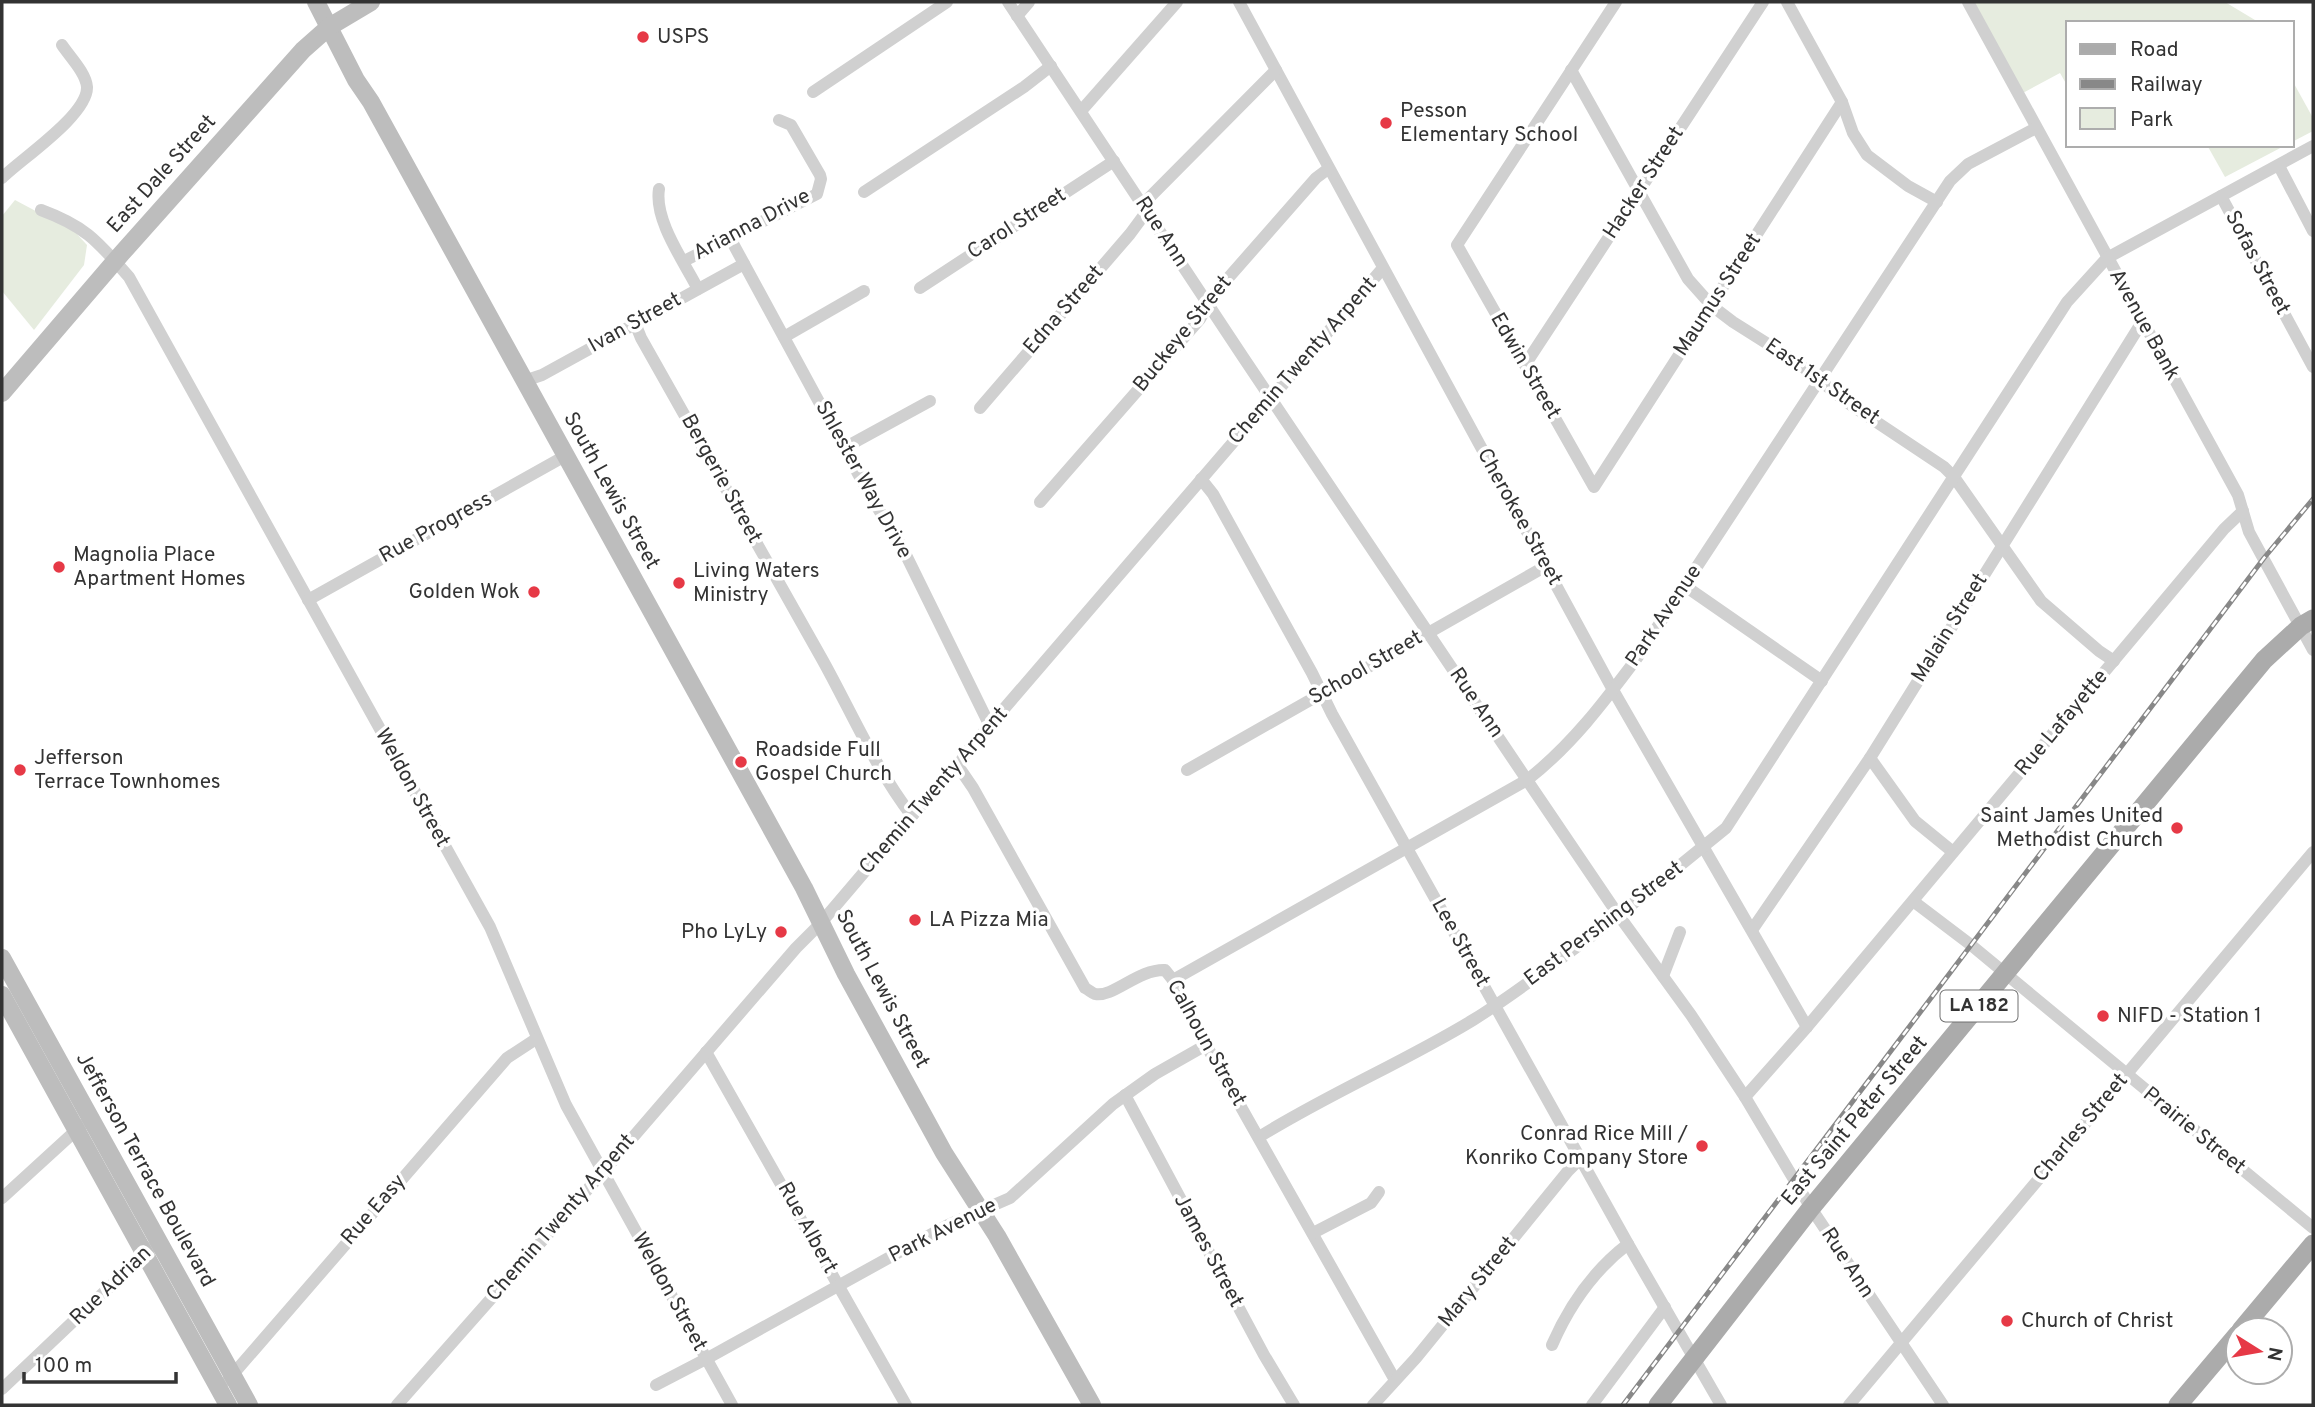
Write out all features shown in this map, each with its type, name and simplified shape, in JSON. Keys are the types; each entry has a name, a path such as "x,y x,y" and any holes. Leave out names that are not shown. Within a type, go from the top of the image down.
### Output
{"main road":[{"name":"South Lewis Street","path":"316,2 804,888 820,924 944,1153 997,1236 1092,1405"},
{"name":"East Dale Street","path":"2,393 303,50 328,27 371,2"},
{"name":"East Saint Peter Street","path":"1658,1405 1811,1208 2264,660 2307,622"},
{"name":"Jefferson Terrace Boulevard","path":"2,958 11,999 77,1129 233,1374 249,1405"},
{"name":"Jefferson Terrace Boulevard","path":"11,999 92,1117 224,1398"},
{"path":"2253,1316 2313,1244"},
{"path":"2178,1405 2224,1351"}],"street":[{"path":"813,92 947,2"},
{"name":"Rue Ann","path":"1008,2 1527,780 1745,1097 1811,1208 1943,1405"},
{"path":"1017,16 1029,2"},
{"path":"1081,111 1177,2"},
{"name":"Cherokee Street","path":"1238,2 1614,690 1807,1027"},
{"path":"1571,70 1616,2"},
{"name":"Hacker Street","path":"1525,365 1763,2"},
{"path":"1787,2 1842,102 1853,133 1867,155 1908,186 1937,202"},
{"name":"Avenue Bank","path":"1968,2 2238,495 2249,531 2307,622 2313,650"},
{"path":"2,178 62,127 85,98 87,86 62,45"},
{"path":"864,191 1024,87 1051,66"},
{"name":"Edna Street","path":"980,408 1130,234 1145,208 1276,70"},
{"name":"East 1st Street","path":"1571,70 1688,279 1712,306 1798,363 1848,403 1944,467 1954,477 2041,601 2114,661"},
{"name":"Edwin Street","path":"1571,70 1457,245 1594,487"},
{"name":"Maumus Street","path":"1594,487 1842,102"},
{"name":"Arianna Drive","path":"684,261 817,194 820,175 791,125 779,120"},
{"name":"Park Avenue","path":"1173,980 1527,780 1552,760 1614,690 1637,658 1960,170 2036,128"},
{"name":"East Pershing Street","path":"1259,1138 1496,1005 1608,924 1617,913 1630,906 1726,828 2067,302 2107,258 2313,146"},
{"name":"Carol Street","path":"920,288 1114,161"},
{"path":"2279,166 2313,231"},
{"name":"Buckeye Street","path":"1040,502 1200,319 1215,293 1316,178 1328,169"},
{"path":"659,189 657,201 660,216 698,289"},
{"name":"Sofas Street","path":"2221,196 2313,367"},
{"name":"Weldon Street","path":"41,210 65,219 87,232 129,277 490,927 566,1105 732,1405"},
{"name":"Shlester Way Drive","path":"730,237 844,448 902,547 990,726"},
{"name":"Ivan Street","path":"524,381 542,375 744,264"},
{"name":"Chemin Twenty Arpent","path":"397,1405 796,948 820,924 946,776 958,766 1383,268"},
{"path":"784,337 864,291"},
{"name":"Malain Street","path":"1752,930 1870,758 2142,322"},
{"name":"Bergerie Street","path":"635,323 870,751 895,794 912,816"},
{"path":"844,448 930,401"},
{"name":"Rue Progress","path":"308,600 565,456"},
{"name":"Lee Street","path":"1201,480 1213,495 1628,1244 1721,1405"},
{"name":"Rue Lafayette","path":"1745,1097 1807,1027 2224,529 2243,511"},
{"name":"School Street","path":"1187,770 1546,566"},
{"path":"1685,586 1822,681"},
{"path":"1870,758 1915,821 1953,852"},
{"name":"Calhoun Street","path":"958,766 1085,988 1096,994 1108,993 1153,970 1165,970 1173,980 1206,1045 1395,1380"},
{"name":"Charles Street","path":"1849,1405 2313,852"},
{"name":"Prairie Street","path":"1913,901 1971,945 2313,1228"},
{"path":"1663,976 1680,932"},
{"name":"Rue Easy","path":"224,1398 233,1374 507,1058 536,1039"},
{"name":"Park Avenue","path":"656,1385 948,1224 1010,1198 1125,1095 1155,1074 1206,1045"},
{"name":"Rue Albert","path":"706,1052 906,1405"},
{"name":"James Street","path":"1125,1095 1264,1355 1294,1405"},
{"path":"2,1198 92,1117"},
{"name":"Mary Street","path":"1373,1405 1416,1358 1581,1158"},
{"path":"1313,1233 1371,1203 1379,1192"},
{"path":"1552,1345 1563,1320 1585,1289 1609,1258 1628,1244"},
{"name":"Rue Adrian","path":"2,1389 152,1246"},
{"path":"1592,1405 1665,1307"}],"green space":[{"path":"1971,2 2225,2 2257,21 2066,21 2066,84 2060,73 2021,94"},
{"path":"2294,84 2313,118 2313,131 2294,141"},
{"path":"2208,147 2282,147 2225,177"},
{"path":"15,200 75,232 87,245 84,265 34,330 2,291 2,216"}],"railway":[{"path":"1623,1405 2264,558 2313,499"}],"place":[{"name":"USPS","path":"643,37"},
{"name":"Pesson Elementary School","path":"1386,123"},
{"name":"Magnolia Place Apartment Homes","path":"59,567"},
{"name":"Living Waters Ministry","path":"679,583"},
{"name":"Golden Wok","path":"534,592"},
{"name":"Roadside Full Gospel Church","path":"741,762"},
{"name":"Jefferson Terrace Townhomes","path":"20,770"},
{"name":"Saint James United Methodist Church","path":"2177,828"},
{"name":"LA Pizza Mia","path":"915,920"},
{"name":"Pho LyLy","path":"781,932"},
{"name":"NIFD - Station 1","path":"2103,1016"},
{"name":"Conrad Rice Mill / Konriko Company Store","path":"1702,1146"},
{"name":"Church of Christ","path":"2007,1321"}]}
